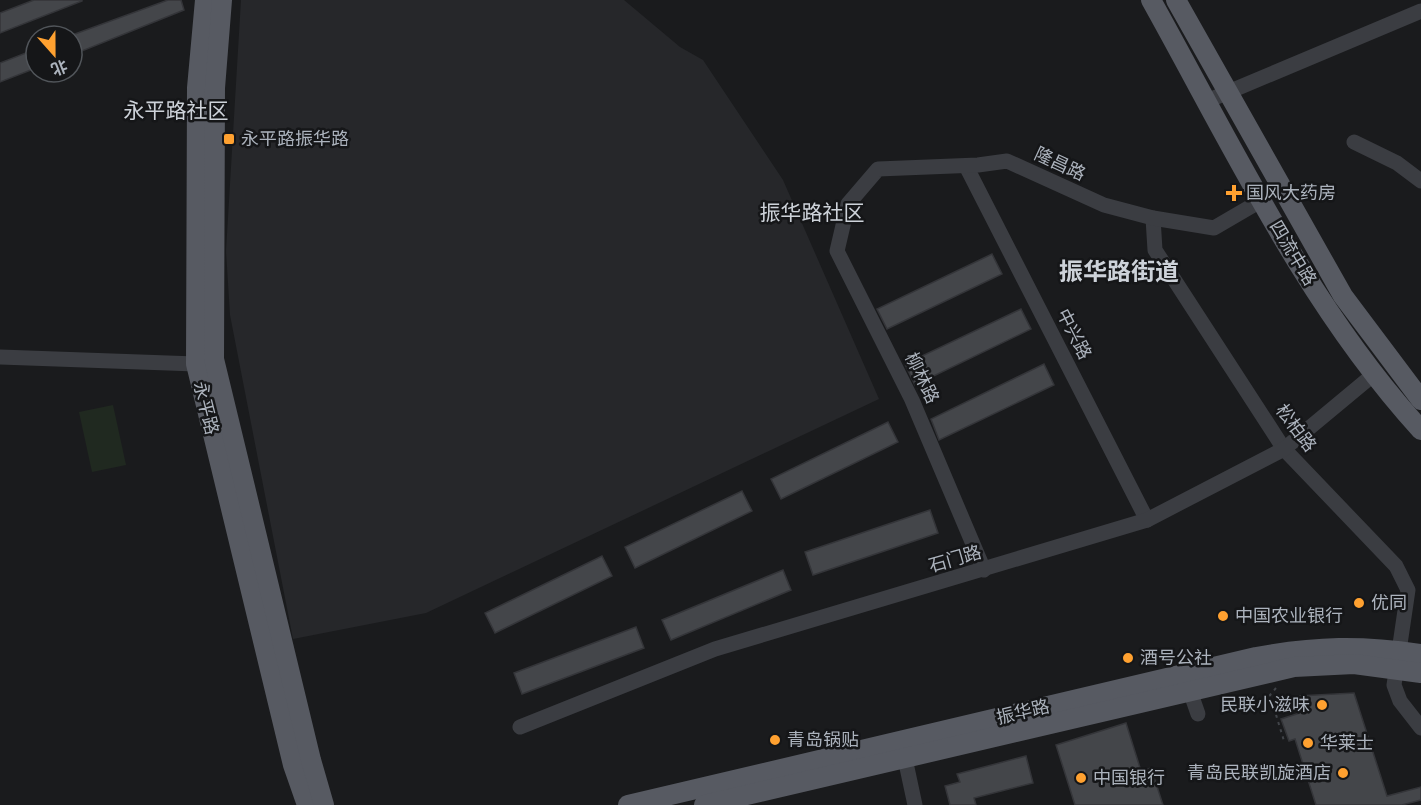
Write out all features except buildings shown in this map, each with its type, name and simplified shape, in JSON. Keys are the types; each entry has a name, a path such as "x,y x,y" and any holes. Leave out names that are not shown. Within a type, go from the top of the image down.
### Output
{"main road":[{"name":"永平路","path":"205,0 197,88 205,361 294,765 307,805"},
{"name":"永平路","path":"222,0 215,88 205,361 324,805"},
{"name":"四流中路","path":"1151,0 1262,200 1325,307 1373,375 1421,430"},
{"name":"四流中路","path":"1176,0 1343,296 1421,400"},
{"name":"振华路","path":"704,805 902,749 1302,648 1339,646 1399,660 1421,673"},
{"name":"振华路","path":"628,805 1190,691 1294,667 1399,660 1421,654"}],"street":[{"path":"1207,100 1421,11"},
{"path":"1354,142 1397,163 1421,181"},
{"name":"隆昌路","path":"848,204 878,169 966,166 1007,161 1104,205 1153,218 1214,228 1262,200"},
{"name":"中兴路","path":"966,166 1147,520"},
{"name":"柳林路","path":"848,204 837,251 912,400 984,570"},
{"name":"松柏路","path":"1153,218 1155,250 1284,449 1396,566 1408,590 1396,692 1421,728"},
{"path":"0,357 205,361"},
{"name":"石门路","path":"520,727 715,649 1147,520 1284,449 1373,375"},
{"path":"1190,691 1198,714"},
{"path":"902,749 915,805"}],"path":[{"path":"1284,741 1270,695 1294,667"}],"shaded area":[{"path":"241,0 624,0 680,47 703,60 783,180 879,399 426,613 293,639 230,315 226,251"},
{"path":"113,405 126,465 92,472 79,412"}],"place":[{"name":"永平路振华路","path":"229,139"},
{"name":"国风大药房","path":"1234,193"},
{"name":"优同","path":"1359,603"},
{"name":"中国农业银行","path":"1223,616"},
{"name":"酒号公社","path":"1128,658"},
{"name":"民联小滋味","path":"1322,705"},
{"name":"青岛锅贴","path":"775,740"},
{"name":"华莱士","path":"1308,743"},
{"name":"青岛民联凯旋酒店","path":"1343,773"},
{"name":"中国银行","path":"1081,778"}],"district":[{"name":"永平路社区","path":"176,110"},
{"name":"振华路社区","path":"812,212"},
{"name":"振华路街道","path":"1119,271"}]}
